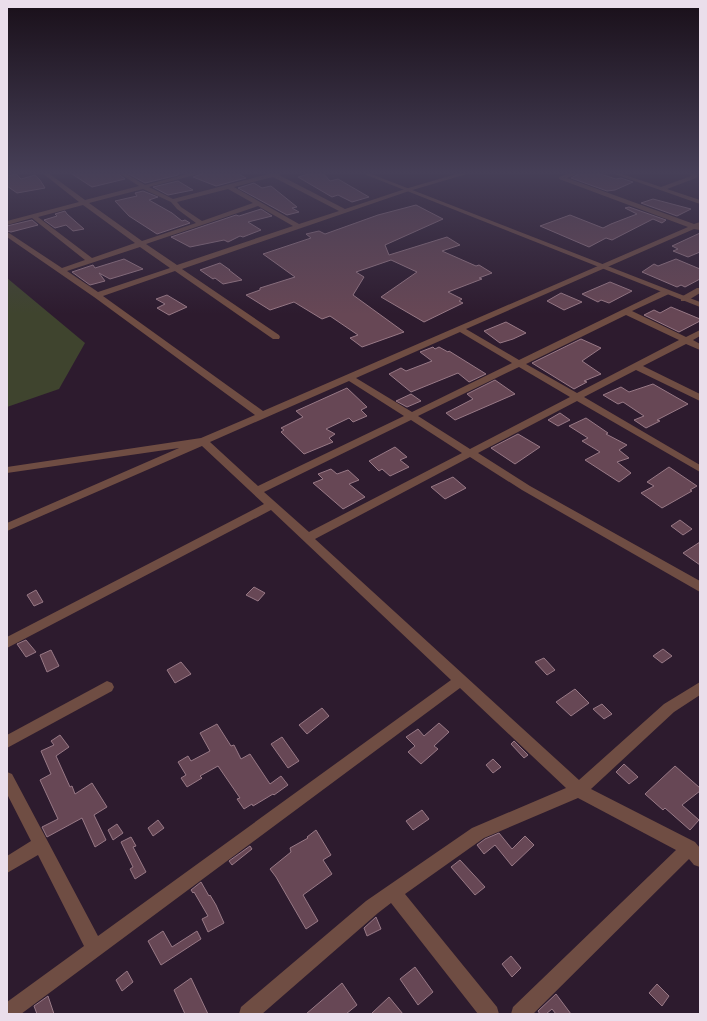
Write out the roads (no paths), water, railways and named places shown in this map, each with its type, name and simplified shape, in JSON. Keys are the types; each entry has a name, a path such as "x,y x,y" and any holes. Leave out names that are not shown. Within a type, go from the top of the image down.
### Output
{"street":[{"path":"7,223 20,220"},
{"path":"39,220 91,261"},
{"path":"108,220 276,337"},
{"path":"196,220 202,224"},
{"path":"61,271 214,220"},
{"path":"286,220 299,227"},
{"path":"97,295 320,220"},
{"path":"483,220 700,305"},
{"path":"680,220 698,226"},
{"path":"7,527 603,266 698,226"},
{"path":"7,234 97,295 262,415"},
{"path":"684,299 700,290"},
{"path":"257,491 666,292"},
{"path":"627,312 700,347"},
{"path":"460,329 700,469"},
{"path":"307,538 578,398 635,366 700,333"},
{"path":"635,366 700,398"},
{"path":"349,377 526,488 700,587"},
{"path":"7,470 203,441"},
{"path":"203,441 580,790 694,854 520,1014"},
{"path":"7,643 272,505"},
{"path":"7,1013 461,680"},
{"path":"7,742 107,687"},
{"path":"248,1014 372,907 478,833 580,790 669,708 700,688"},
{"path":"7,779 94,949"},
{"path":"7,865 40,844"},
{"path":"393,892 490,1014"}]}
